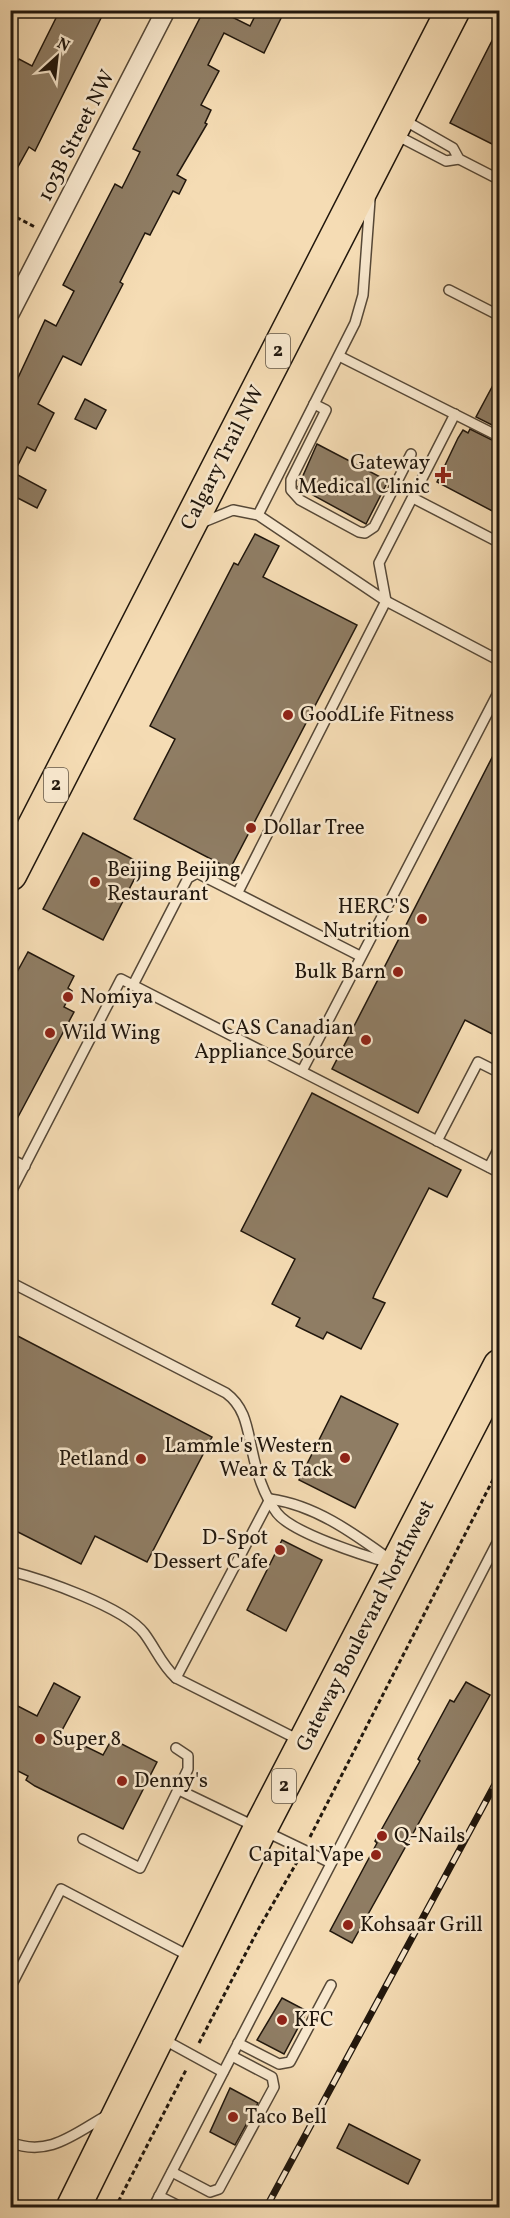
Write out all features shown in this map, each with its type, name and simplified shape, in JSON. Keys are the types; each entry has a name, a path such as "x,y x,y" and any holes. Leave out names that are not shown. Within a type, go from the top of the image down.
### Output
{"highway":[{"name":"Calgary Trail NW","path":"10,874 453,10"},
{"name":"Gateway Boulevard Northwest","path":"73,2208 260,1831 500,1366"}],"street":[{"name":"103B Street NW","path":"10,313 166,10"}],"lane":[{"path":"394,125 446,161 459,159"},
{"path":"394,125 453,148 459,159 500,180"},
{"path":"258,515 355,323 363,295 374,166"},
{"path":"449,290 500,316"},
{"path":"339,356 500,437"},
{"path":"314,404 326,410 291,480 293,496 365,533 374,527 411,454"},
{"path":"238,892 386,601 379,563 455,414"},
{"path":"413,498 500,543"},
{"path":"183,537 204,521 226,511 241,511 258,515 386,601 500,661"},
{"path":"302,1071 500,689"},
{"path":"134,985 188,878 197,873 203,874 360,956"},
{"path":"10,1194 121,979 499,1173"},
{"path":"437,1141 478,1062 500,1073"},
{"path":"489,1167 500,1146"},
{"path":"10,1159 25,1166"},
{"path":"10,1282 234,1399 243,1413 259,1481 277,1514 287,1522 344,1550 398,1566"},
{"path":"270,1499 291,1502 352,1532 398,1566"},
{"path":"176,1678 270,1499"},
{"path":"153,2208 500,1537"},
{"path":"10,1571 65,1588 129,1620 144,1633 158,1659 176,1678 307,1743"},
{"path":"83,1839 140,1868 179,1790 190,1762 188,1756 176,1748"},
{"path":"179,1790 260,1831 331,1863"},
{"path":"10,1988 61,1889 197,1960"},
{"path":"238,2043 279,2064 290,2062 332,1985"},
{"path":"159,2037 223,2072"},
{"path":"172,2172 210,2192 219,2189 274,2086 272,2077 232,2056"},
{"path":"10,2142 29,2148 56,2146 126,2104"},
{"path":"159,2196 183,2208"},
{"path":"10,2198 18,2208"}],"path":[{"path":"10,214 36,228"}],"building":[{"path":"60,10 105,10 35,151 29,147 10,181 10,76 19,59 32,66"},
{"path":"204,10 218,10 250,26 258,10 285,10 264,53 224,33 208,65 219,71 201,105 211,110 205,123 207,124 177,175 186,180 179,194 173,191 150,235 145,233 120,282 123,284 81,365 63,356 38,404 54,413 35,451 27,447 14,473 46,490 37,508 10,494 10,395 45,320 56,326 74,291 63,285 115,184 122,188 140,152 133,149"},
{"path":"500,25 500,148 450,123"},
{"path":"500,372 500,429 476,417"},
{"path":"85,399 106,410 96,429 75,419"},
{"path":"470,429 500,444 500,515 437,482 458,438 463,430 468,433"},
{"path":"317,444 388,481 366,524 298,487"},
{"path":"255,534 279,546 263,577 357,625 230,869 134,819 175,739 150,726 234,563 238,565"},
{"path":"500,742 500,1038 465,1020 418,1113 332,1069"},
{"name":"Beijing Beijing Restaurant","path":"83,833 142,864 103,940 43,909"},
{"path":"28,952 74,976 68,988 72,991 64,1007 74,1012 10,1132 10,985"},
{"path":"312,1093 461,1170 447,1197 429,1188 375,1293 373,1298 385,1303 361,1349 327,1332 323,1339 296,1326 300,1318 272,1304 295,1259 241,1231"},
{"path":"10,1332 212,1437 147,1562 95,1536 81,1564 10,1528"},
{"name":"Lammle's Western Wear & Tack","path":"341,1396 398,1424 355,1508 299,1480"},
{"path":"282,1540 322,1560 286,1631 247,1610"},
{"path":"466,1682 490,1695 352,1943 330,1931 450,1700 454,1702"},
{"path":"54,1683 80,1697 60,1734 103,1755 112,1739 157,1762 123,1829 35,1786 26,1780 28,1776 10,1767 10,1702 37,1716"},
{"path":"282,1998 307,2011 284,2054 257,2040"},
{"path":"230,2088 258,2103 235,2145 210,2132"},
{"path":"349,2124 420,2160 408,2184 337,2148"}],"railway":[{"path":"266,2208 500,1775"}],"place":[{"name":"Gateway Medical Clinic","path":"443,475"},
{"name":"GoodLife Fitness","path":"288,715"},
{"name":"Dollar Tree","path":"251,828"},
{"name":"Beijing Beijing Restaurant","path":"95,882"},
{"name":"HERC'S Nutrition","path":"422,919"},
{"name":"Bulk Barn","path":"398,972"},
{"name":"Nomiya","path":"68,997"},
{"name":"Wild Wing","path":"50,1033"},
{"name":"CAS Canadian Appliance Source","path":"366,1040"},
{"name":"Lammle's Western Wear & Tack","path":"345,1458"},
{"name":"Petland","path":"141,1459"},
{"name":"D-Spot Dessert Cafe","path":"280,1550"},
{"name":"Super 8","path":"40,1739"},
{"name":"Denny's","path":"122,1781"},
{"name":"Q-Nails","path":"382,1836"},
{"name":"Capital Vape","path":"376,1855"},
{"name":"Kohsaar Grill","path":"348,1925"},
{"name":"KFC","path":"282,2020"},
{"name":"Taco Bell","path":"233,2117"}]}
